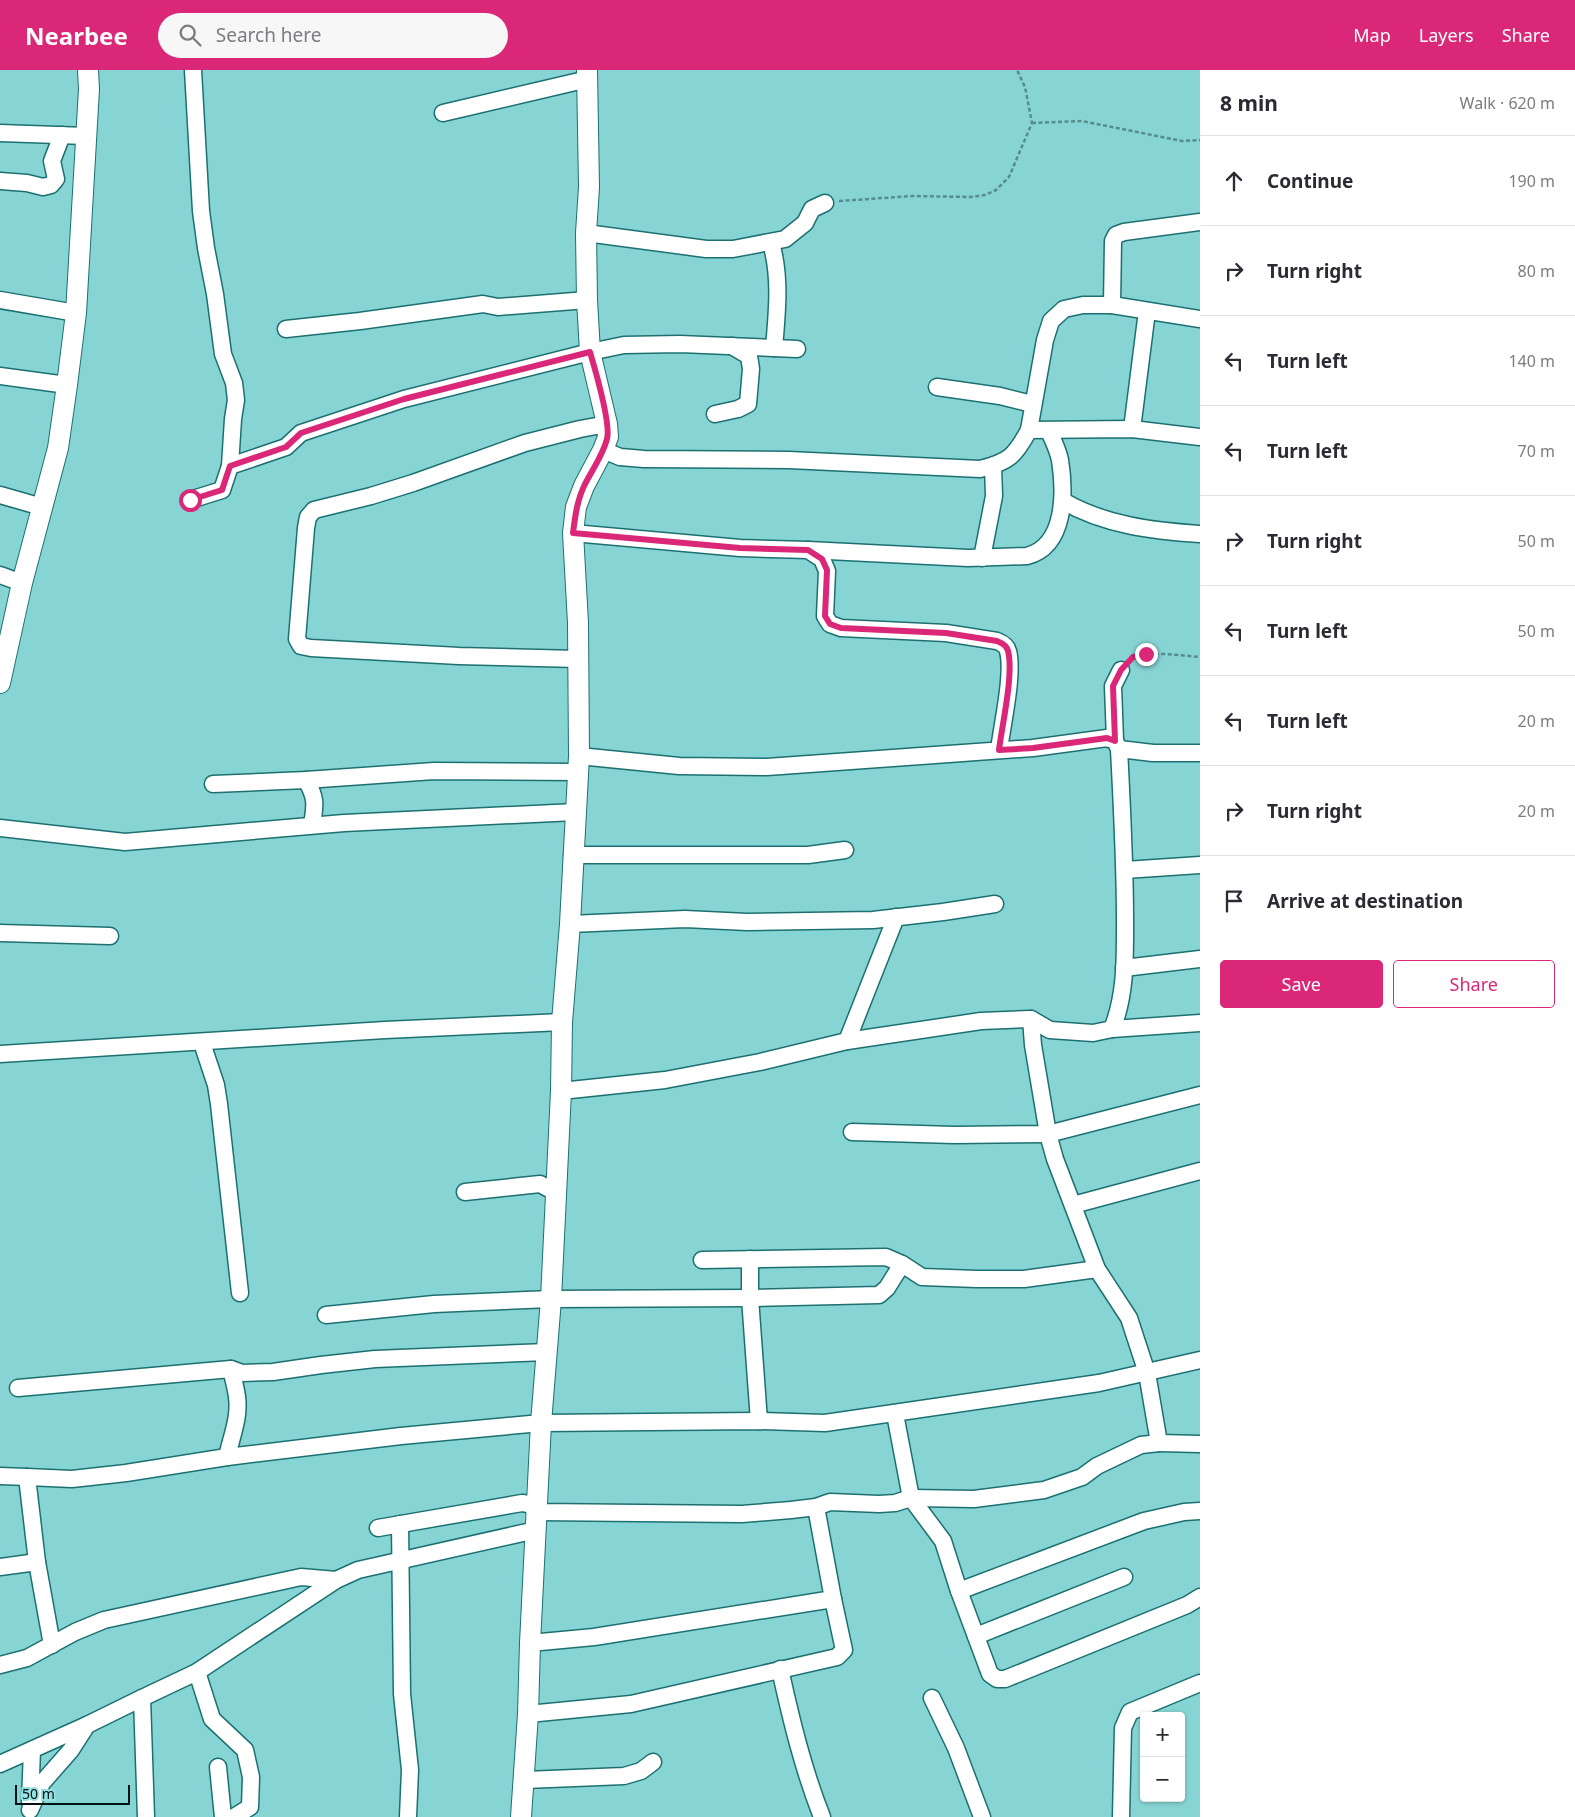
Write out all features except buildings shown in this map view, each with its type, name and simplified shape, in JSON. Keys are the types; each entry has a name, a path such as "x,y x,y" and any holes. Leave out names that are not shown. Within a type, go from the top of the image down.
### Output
{"street":[{"path":"0,682 22,583 58,448 76,313 89,89 88,70"},
{"path":"190,500 222,490 230,466 236,400 234,383 223,354 201,210 193,70"},
{"path":"443,113 588,74 587,300 590,352 607,424 608,437 576,507 573,533 578,659 578,764 570,924 562,1022 561,1091 551,1299 541,1424 525,1780 521,1817"},
{"path":"0,133 86,136"},
{"path":"0,181 27,183 42,187 51,185 56,179 52,161 62,135"},
{"path":"586,233 706,248 733,249 785,239 805,223 812,209 825,203"},
{"path":"1112,305 1113,241 1116,235 1124,232 1200,222"},
{"path":"771,243 776,260 777,309 774,348"},
{"path":"0,300 76,313"},
{"path":"286,328 370,320 483,304 498,307 587,300"},
{"path":"603,450 620,457 644,459 693,461 789,460 980,469 1002,463 1018,450 1028,430 1045,340 1051,321 1064,309 1083,305 1112,305 1200,319"},
{"path":"1132,429 1147,311"},
{"path":"230,466 286,447 301,433 404,399 590,352 624,345 680,344 798,349"},
{"path":"715,414 738,409 748,404 751,369 749,356 732,346"},
{"path":"0,376 67,385"},
{"path":"937,388 1000,396 1032,404"},
{"path":"578,659 430,655 301,646 297,639 306,528 308,518 314,510 372,496 413,483 525,443 607,424"},
{"path":"1028,430 1132,429 1200,437"},
{"path":"573,533 740,548 982,558 1037,554 1051,542 1063,501 1060,459 1049,431"},
{"path":"982,558 994,496 993,466"},
{"path":"0,495 42,507"},
{"path":"1063,501 1076,509 1100,518 1171,532 1200,534 1200,528"},
{"path":"808,550 822,559 827,570 825,616 830,624 841,628 946,633 997,641 1004,645 1008,651 1009,679 999,750"},
{"path":"0,575 22,583"},
{"path":"1112,1029 1120,1011 1124,968 1125,870 1113,686 1121,670"},
{"path":"213,784 578,764 767,767 1033,748 1107,738 1117,745 1153,753 1200,753"},
{"path":"306,780 314,795 312,826"},
{"path":"0,828 125,842 312,826 575,812"},
{"path":"572,855 808,855 845,850"},
{"path":"1125,870 1200,865"},
{"path":"570,924 685,919 746,922 873,920 995,904"},
{"path":"847,1041 896,917"},
{"path":"0,933 110,936"},
{"path":"1124,968 1200,959"},
{"path":"1031,1019 1033,1045 1048,1134 1055,1159 1098,1269 1129,1318 1146,1373 1159,1443"},
{"path":"561,1091 665,1080 760,1062 847,1041 981,1021 1031,1019 1050,1030 1094,1033 1112,1029 1200,1023"},
{"path":"0,1054 202,1043 385,1030 562,1022"},
{"path":"202,1043 216,1085 219,1104 240,1293"},
{"path":"852,1132 954,1135 1048,1134 1200,1095"},
{"path":"1073,1205 1200,1171"},
{"path":"465,1192 540,1184 555,1192"},
{"path":"702,1260 886,1257 902,1264 922,1277 976,1279 1024,1279 1098,1269"},
{"path":"750,1259 750,1298 758,1421"},
{"path":"326,1315 434,1304 551,1299 879,1295 887,1288 902,1264"},
{"path":"18,1388 230,1369 242,1373 274,1372 375,1359 547,1352"},
{"path":"0,1476 72,1479 126,1473 227,1457 401,1436 541,1424 758,1421 825,1423 1099,1382 1200,1360"},
{"path":"227,1457 235,1424 238,1399 230,1369"},
{"path":"895,1414 911,1498 943,1541 990,1674 997,1678 1005,1678 1187,1605 1200,1597"},
{"path":"0,1764 197,1672 336,1580 358,1570 537,1521 742,1514 816,1507 830,1502 895,1503 911,1498 974,1499 1044,1490 1082,1478 1097,1466 1141,1445 1159,1443 1200,1444"},
{"path":"27,1477 37,1562 52,1646"},
{"path":"378,1528 522,1503 529,1504 537,1521"},
{"path":"528,1714 630,1704 837,1657 844,1650 816,1507"},
{"path":"960,1591 1144,1521 1184,1512 1200,1511"},
{"path":"400,1524 402,1559 402,1694 410,1770 408,1817"},
{"path":"0,1567 37,1562"},
{"path":"0,1665 27,1658 75,1632 104,1620 301,1577 336,1580"},
{"path":"976,1636 1124,1577"},
{"path":"530,1643 594,1637 833,1599"},
{"path":"780,1669 810,1787 822,1817"},
{"path":"197,1672 212,1719 245,1750 251,1777 250,1807 234,1817"},
{"path":"1121,1817 1123,1728 1130,1712 1200,1683"},
{"path":"142,1698 146,1817"},
{"path":"932,1698 956,1748 982,1817"},
{"path":"31,1813 42,1783 71,1750 87,1725"},
{"path":"31,1813 32,1750"},
{"path":"525,1780 624,1776 641,1771 654,1762"},
{"path":"218,1767 223,1817"}],"path":[{"path":"825,203 913,196 971,197 985,195 996,190 1009,178 1022,151 1032,123 1025,87 1018,70"},
{"path":"1032,123 1082,121 1182,141 1200,140"},
{"path":"1121,670 1133,657 1146,654 1200,656"}],"route":[{"path":"190,500 222,490 230,466 286,447 301,433 404,399 590,352 607,424 608,437 576,507 573,533 740,548 808,550 822,559 827,570 825,616 830,624 841,628 946,633 997,641 1004,645 1008,651 1009,679 999,750 1033,748 1107,738 1115,741 1113,686 1121,670 1133,657 1146,654"}]}
